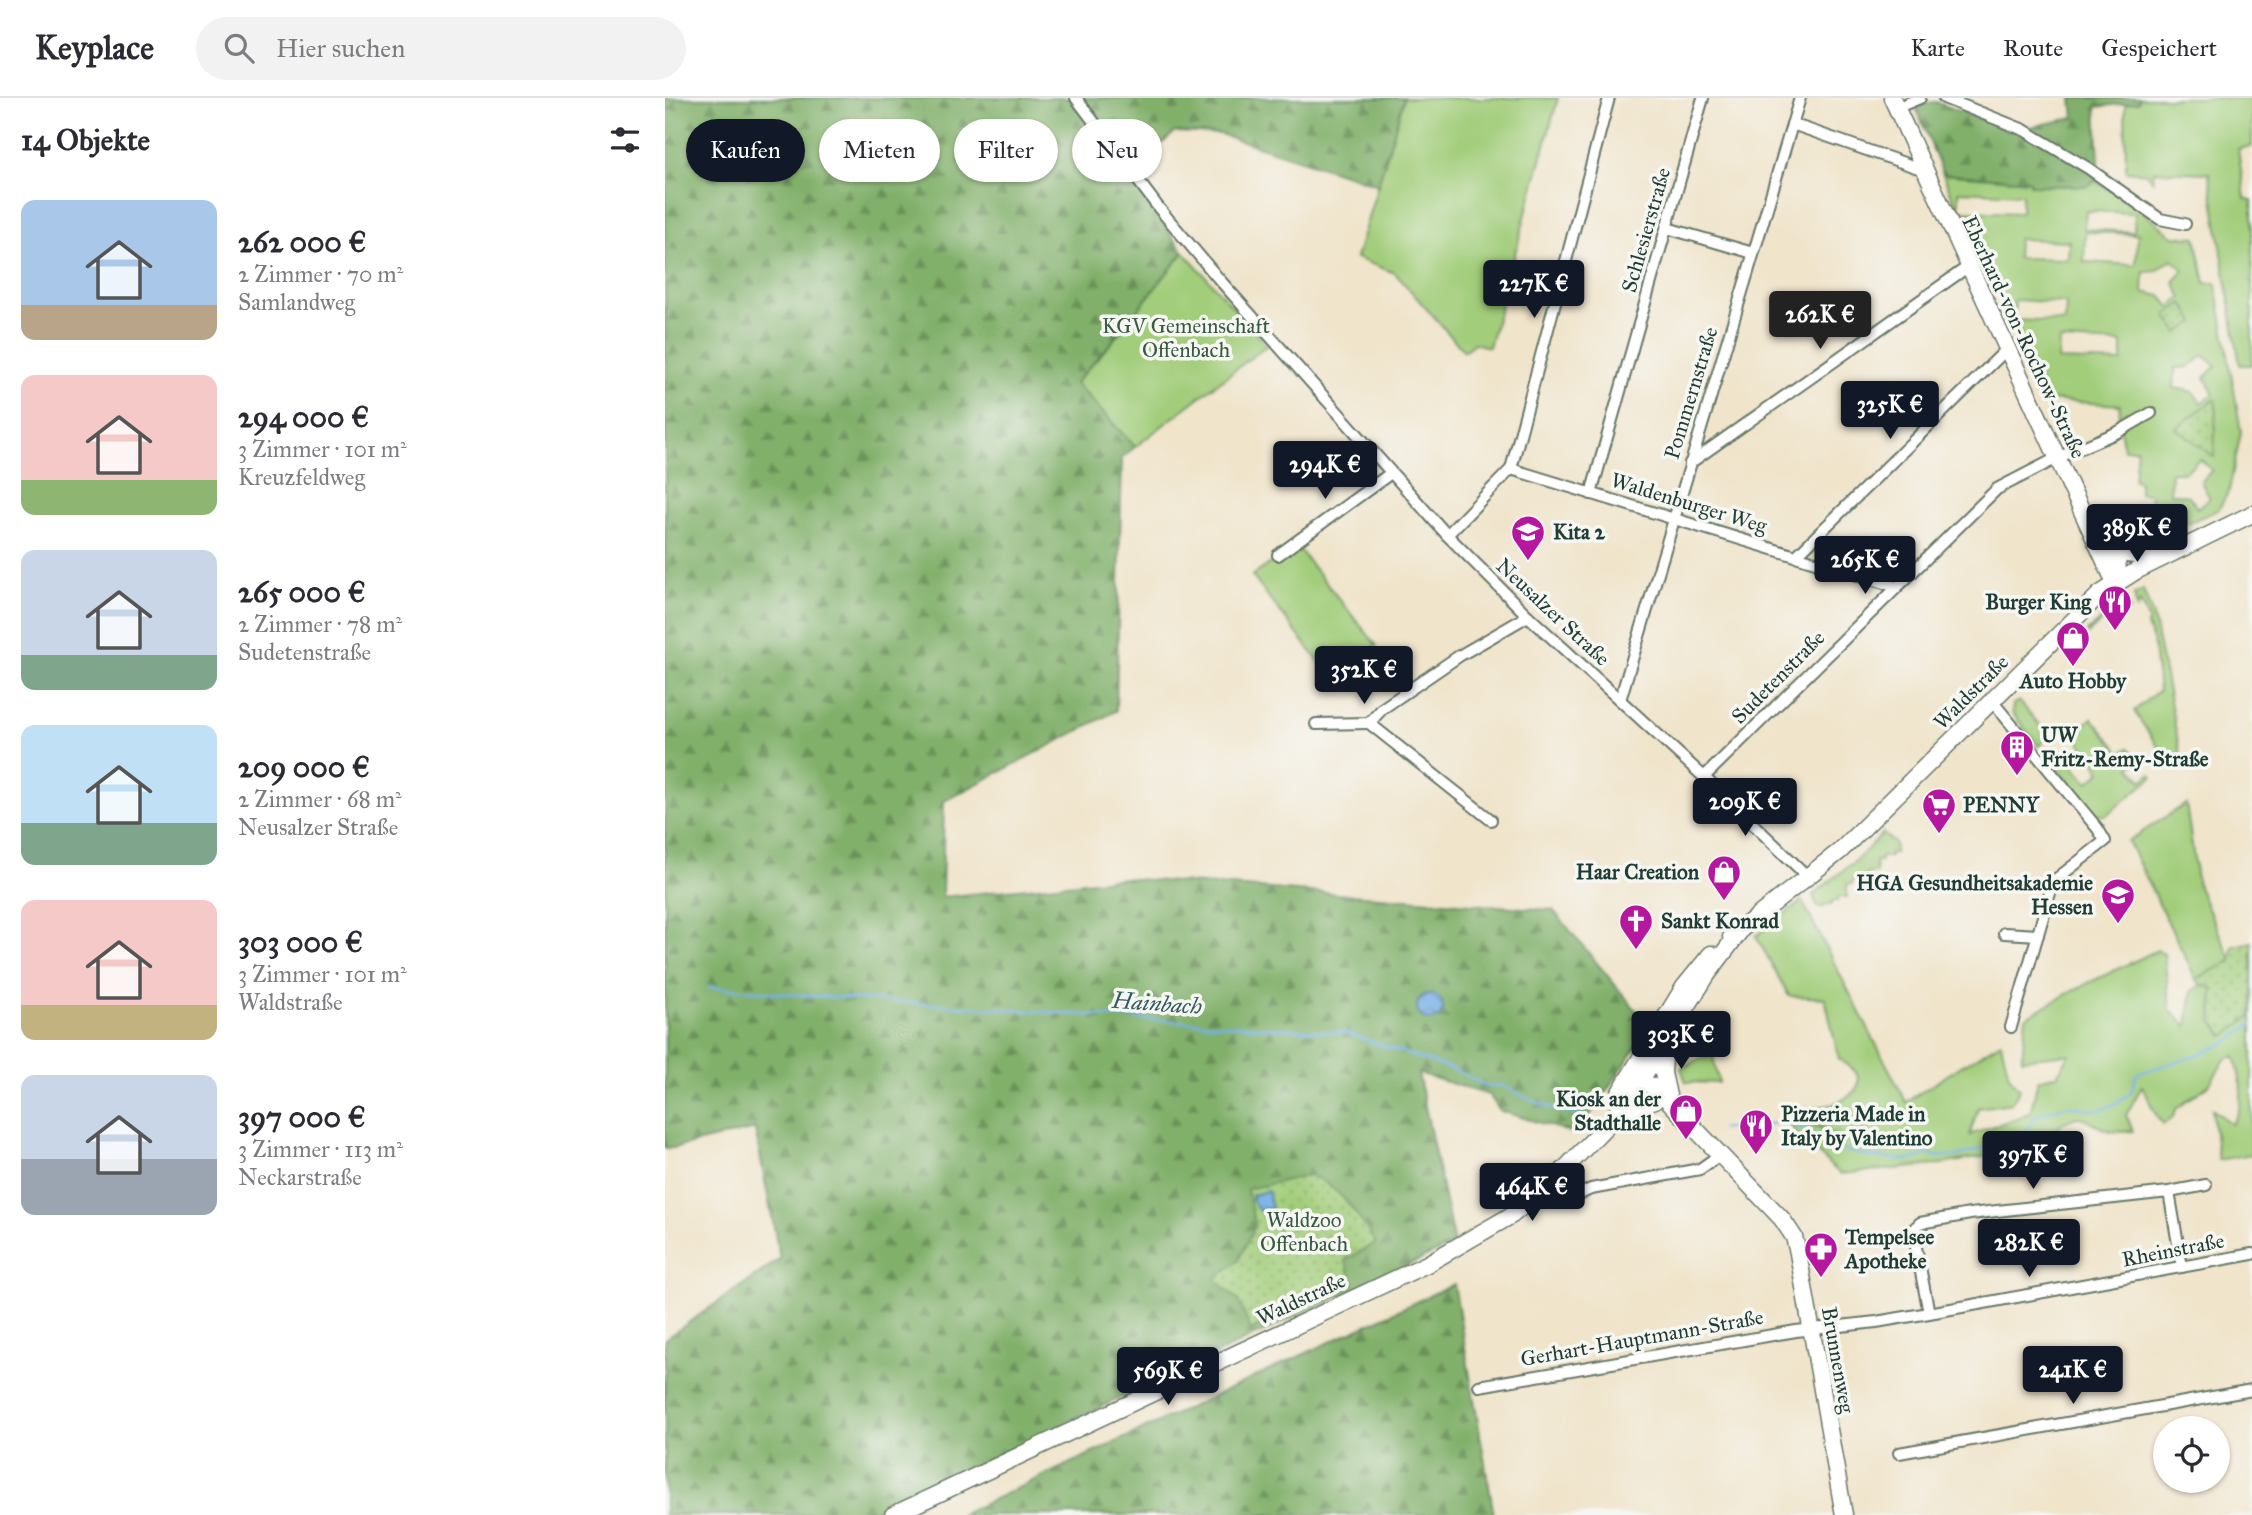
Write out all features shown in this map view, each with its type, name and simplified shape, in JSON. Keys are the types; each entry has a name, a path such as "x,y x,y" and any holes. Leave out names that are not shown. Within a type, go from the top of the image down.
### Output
{"main road":[{"name":"Eberhard-von-Rochow-Straße","path":"1894,103 2115,583"},
{"name":"Waldstraße","path":"893,1515 1459,1247 1497,1225 1552,1182 1611,1121 1633,1082 1639,1062 1673,1003 1715,950 1840,851 2095,598 2115,583 2252,514"},
{"path":"2092,533 2112,552 2119,568 2115,583"},
{"path":"2112,552 2167,556"},
{"name":"Waldstraße","path":"1590,1141 1666,1040 1707,975 1740,931"},
{"path":"1611,1121 1636,1106 1663,1102 1666,1040"},
{"name":"Brunnenweg","path":"1633,1082 1655,1087 1663,1102 1721,1154 1792,1232 1844,1515"}],"street":[{"name":"Neusalzer Straße","path":"1076,98 1158,207 1447,535 1528,616 1704,777 1808,877"},
{"path":"1447,535 1511,469 1609,98"},
{"name":"Schlesierstraße","path":"1591,494 1703,98"},
{"name":"Pommernstraße","path":"1619,700 1800,98"},
{"name":"Eberhard-von-Rochow-Straße","path":"1894,103 1920,98"},
{"path":"1944,98 2024,130 2080,163 2160,219 2185,224"},
{"path":"1792,124 1924,170"},
{"path":"1667,228 1753,253"},
{"path":"1690,463 1969,265"},
{"path":"1795,555 2007,349"},
{"name":"Sudetenstraße","path":"1704,777 1997,489 2057,458 2118,432 2151,413"},
{"name":"Waldenburger Weg","path":"1511,469 1896,587"},
{"path":"1278,555 1391,473"},
{"path":"1370,723 1383,708 1459,656 1528,616"},
{"path":"1992,701 2105,841 2055,880 2011,1027"},
{"path":"1316,724 1370,723 1490,820"},
{"path":"2004,933 2038,935"},
{"path":"1565,1201 1591,1189 1700,1169 1721,1154"},
{"path":"1929,1313 1914,1237 1914,1229 1920,1223 1970,1214 2169,1192 2206,1185"},
{"path":"2169,1192 2182,1267"},
{"name":"Rheinstraße","path":"1811,1330 1929,1313 2252,1254"},
{"name":"Gerhart-Hauptmann-Straße","path":"1479,1386 1811,1330"},
{"path":"1899,1453 2252,1390"}],"green space":[{"path":"665,98 1069,98 1085,119 1072,119 1072,182 1132,182 1184,252 1075,383 1135,447 1122,458 1116,711 944,801 942,897 1123,878 1553,910 1650,1027 1577,1134 1500,1111 1489,1095 1418,1073 1454,1244 867,1515 665,1515 665,1339 780,1259 755,1129 665,1148"},
{"path":"1082,98 1404,98 1378,185 1220,134 1175,132 1162,144 1162,119 1099,119"},
{"path":"1404,98 1558,98 1489,347 1474,343 1464,351 1395,273 1356,258"},
{"path":"2072,98 2140,98 2138,102 2096,107 2099,161 2095,181 2087,186 2030,185 2030,181 1943,174 1917,110 1927,103 1936,102 2010,131 2074,118"},
{"path":"2140,98 2252,98 2252,146 2238,149 2245,198 2252,201 2252,365 2240,365 2209,173 2154,171 2153,181 2147,173 2126,171 2125,104 2138,102"},
{"path":"1943,174 2031,181 2030,185 2087,186 2095,181 2141,210 2173,236 2196,237 2205,283 2216,283 2241,432 2229,491 2218,510 2157,536 2150,504 2151,494 2139,493 2139,481 2134,480 2137,449 2124,449 2119,424 2120,405 2047,400 1958,211","holes":["1959,191 2022,194 2021,213 1959,211","2086,211 2135,213 2134,232 2084,229","2085,232 2138,234 2136,265 2084,262","2018,239 2069,241 2068,259 2017,258","2172,259 2184,270 2174,282 2182,298 2170,307 2161,296 2143,292 2144,272 2157,271","2015,300 2066,303 2065,322 2014,320","2059,340 2122,343 2122,362 2058,360","2204,355 2216,366 2205,377 2214,394 2201,403 2193,392 2174,388 2175,368 2189,367","2216,400 2214,456 2176,428","2200,459 2212,470 2201,482 2210,498 2197,508 2189,496 2170,493 2171,472 2185,472"]},
{"name":"KGV Gemeinschaft Offenbach","path":"1184,252 1267,345 1135,447 1075,383"},
{"path":"2183,303 2195,322 2178,333 2166,315"},
{"path":"2216,400 2214,457 2176,428"},
{"path":"1296,546 1377,646 1328,673 1252,576"},
{"path":"2143,590 2153,616 2181,756 2171,766 2134,711 2159,690 2153,640 2147,626 2149,620 2140,602 2137,609 2134,595"},
{"path":"2124,600 2130,609 2108,624 2104,619 2088,634 2087,632"},
{"path":"2019,701 2050,737 2039,746 2012,713 2013,704"},
{"path":"2092,718 2121,753 2128,748 2138,760 2130,767 2142,781 2151,774 2153,777 2106,815 2094,814 2051,761 2061,751 2088,783 2101,771 2074,734"},
{"path":"2186,804 2198,887 2232,961 2196,979 2128,841"},
{"path":"1883,833 1895,844 1895,853 1890,853 1890,857 1881,857 1881,861 1875,861 1876,873 1867,873 1867,877 1847,884 1847,897 1838,897 1838,901 1833,901 1832,904 1818,907 1813,895 1861,856"},
{"path":"1802,901 1906,1102 2001,1042 2009,1076 2020,1089 2011,1103 1978,1108 1970,1135 2030,1113 2038,1080 2057,1075 2070,1054 2022,1059 2026,1017 2078,988 2158,950 2164,954 2170,1010 2187,1026 2192,991 2201,985 2213,988 2212,1020 2224,1036 2252,1015 2252,1154 2218,1160 2212,1109 2232,1124 2236,1117 2241,1091 2235,1056 2225,1059 2209,1085 2176,1109 2172,1119 2163,1124 2142,1086 2126,1115 2133,1131 2108,1130 2078,1117 2058,1126 2060,1135 2057,1144 1936,1165 1840,1174 1795,1132 1782,1113 1863,1145 1865,1137 1836,1125 1833,1104 1854,1092 1859,1082 1858,1076 1839,1059 1825,998 1789,996 1756,936"},
{"path":"2252,942 2252,1015 2225,1036 2212,1021 2213,988 2201,985 2196,979 2231,961 2233,946"},
{"path":"1712,1053 1719,1083 1686,1082 1681,1068"},
{"path":"1835,1104 1864,1130 1866,1143 1824,1129 1807,1109"},
{"name":"Waldzoo Offenbach","path":"1310,1175 1340,1195 1376,1243 1345,1260 1354,1284 1251,1330 1238,1300 1215,1279 1238,1261 1255,1226 1247,1189"},
{"path":"1454,1284 1494,1515 960,1515"}],"water":[{"path":"1430,994 1439,998 1443,1007 1439,1016 1430,1020 1421,1016 1417,1007 1421,998"},
{"path":"1268,1191 1272,1208 1259,1211 1252,1195"}],"waterway":[{"name":"Hainbach","path":"709,987 1346,1033 1457,1071 1487,1087 1501,1085 1536,1102 1588,1117"},
{"name":"Hainbach","path":"1721,1129 1788,1122 1844,1150 1871,1157 1909,1160 1929,1154 1939,1157 1957,1156 1994,1145 2003,1138 2023,1136 2034,1117 2055,1109 2066,1106 2092,1110 2106,1108 2131,1093 2138,1073 2212,1049 2252,1024"}],"place":[{"name":"Kita 2","path":"1528,562"},
{"name":"Burger King","path":"2115,632"},
{"name":"Auto Hobby","path":"2073,668"},
{"name":"UW Fritz-Remy-Straße","path":"2017,777"},
{"name":"PENNY","path":"1939,835"},
{"name":"Haar Creation","path":"1724,902"},
{"name":"HGA Gesundheitsakademie Hessen","path":"2118,925"},
{"name":"Sankt Konrad","path":"1636,951"},
{"name":"Kiosk an der Stadthalle","path":"1686,1141"},
{"name":"Pizzeria Made in Italy by Valentino","path":"1756,1156"},
{"name":"Tempelsee Apotheke","path":"1821,1279"}]}
